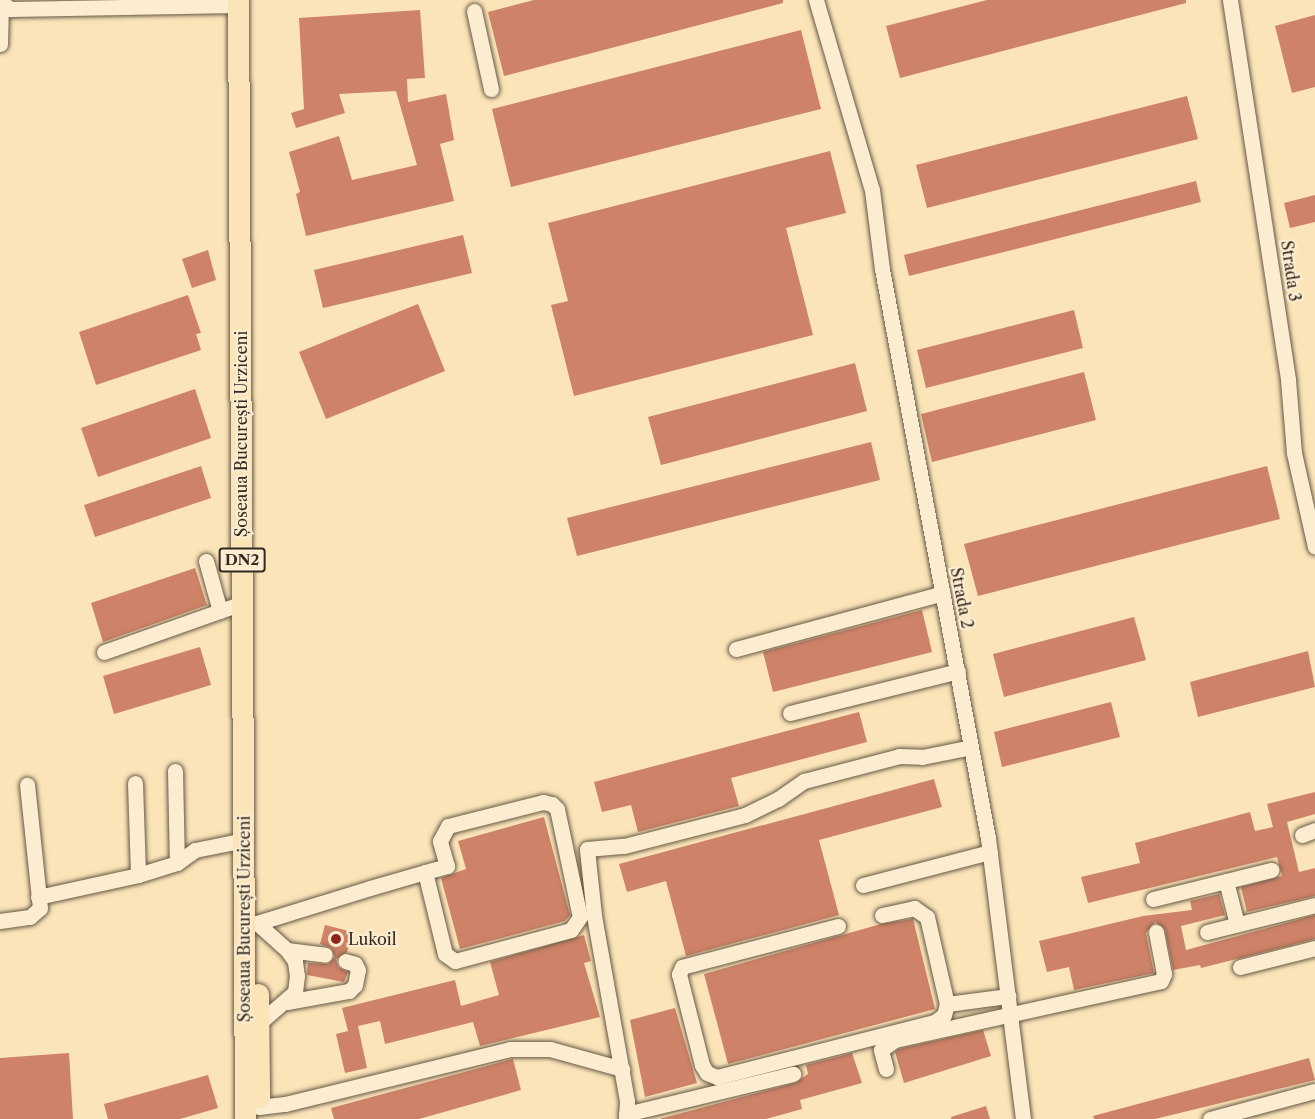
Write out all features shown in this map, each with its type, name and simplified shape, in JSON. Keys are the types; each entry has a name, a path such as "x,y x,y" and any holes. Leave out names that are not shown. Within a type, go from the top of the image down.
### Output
{"highway":[{"name":"Șoseaua București Urziceni","path":"242,2 244,840 254,1115"},
{"name":"Șoseaua București Urziceni","path":"242,2 257,923 258,1024 254,1115"}],"lane":[{"name":"Strada 2","path":"816,0 842,88 865,154 872,190 882,269 990,852 1023,1119"},
{"name":"Strada 3","path":"1230,0 1285,357 1294,453 1315,547"},
{"path":"1,2 10,9 242,2"},
{"path":"0,44 1,2"},
{"path":"474,11 491,89"},
{"path":"206,561 220,611"},
{"path":"736,649 943,593"},
{"path":"104,652 242,603"},
{"path":"790,713 958,671"},
{"path":"793,1074 626,1117 622,1069 594,915 587,849 624,846 745,814 814,778 900,756 922,757 971,747"},
{"path":"175,771 177,863"},
{"path":"135,783 138,876"},
{"path":"0,921 30,917 40,908 27,785"},
{"path":"257,923 425,872 447,866 440,842 448,826 543,802 552,804 557,809 580,917 571,930 455,961 445,954 425,872"},
{"path":"39,897 138,876 177,863 195,850 244,840"},
{"path":"863,885 990,852"},
{"path":"1153,899 1271,870"},
{"path":"1226,881 1237,924"},
{"path":"1208,932 1315,905"},
{"path":"838,926 682,967 679,974 702,1065 707,1073 717,1077 935,1022 944,1015 947,1004 927,917 914,908 882,915"},
{"path":"257,923 287,950 295,961 297,976 295,992 287,1002 258,1024"},
{"path":"886,1069 881,1050 886,1043 1161,981 1164,974 1156,932"},
{"path":"1240,967 1315,948"},
{"path":"287,950 325,955"},
{"path":"287,1002 349,991 355,985 358,970 355,964 345,961"},
{"path":"947,1004 1008,996"},
{"path":"254,1115 285,1104 510,1049 550,1050 622,1069"},
{"path":"1209,1119 1314,1091"}],"building":[{"path":"534,0 783,0 783,3 504,76 488,12"},
{"path":"987,0 1186,0 1186,3 900,78 886,26"},
{"path":"420,10 425,78 407,79 408,102 446,94 454,140 440,144 454,201 306,236 296,194 300,192 289,152 339,136 352,180 417,165 396,91 339,94 345,113 296,128 291,113 304,109 299,18"},
{"path":"1315,15 1315,87 1292,93 1275,26"},
{"path":"801,30 821,109 511,187 492,109"},
{"path":"1187,96 1198,139 927,208 916,165"},
{"path":"830,151 846,213 786,228 813,335 574,396 551,305 568,301 548,223"},
{"path":"1196,181 1201,202 909,276 904,255"},
{"path":"1315,195 1315,222 1290,228 1284,203"},
{"path":"463,235 472,273 323,308 314,270"},
{"path":"208,250 216,280 192,288 182,259"},
{"path":"188,295 201,333 196,334 201,350 96,385 79,332"},
{"path":"418,304 445,371 326,419 299,352"},
{"path":"1074,310 1083,348 926,388 917,350"},
{"path":"855,363 867,411 661,465 648,417"},
{"path":"1084,372 1096,420 932,462 921,414"},
{"path":"195,389 211,438 98,477 81,428"},
{"path":"871,442 880,480 577,556 567,518"},
{"path":"201,466 211,498 95,537 84,505"},
{"path":"1267,466 1280,519 978,596 964,544"},
{"path":"195,568 207,605 103,642 91,603"},
{"path":"922,610 932,652 773,692 763,652"},
{"path":"1134,617 1146,660 1004,697 993,654"},
{"path":"200,647 211,685 114,714 103,676"},
{"path":"1308,651 1315,687 1198,717 1190,682"},
{"path":"1111,702 1120,737 1002,767 994,732"},
{"path":"859,712 867,742 731,778 739,806 638,832 631,805 602,812 594,782"},
{"path":"934,779 942,807 819,840 839,915 686,956 666,881 627,892 619,864"},
{"path":"1315,792 1315,814 1287,822 1299,872 1315,868 1315,896 1247,912 1241,887 1282,876 1277,857 1088,903 1081,877 1140,863 1135,843 1250,812 1255,831 1273,827 1267,804"},
{"path":"544,817 570,915 565,921 460,949 441,878 466,869 458,841"},
{"path":"1219,894 1225,915 1181,926 1186,950 1315,915 1315,939 1201,968 1200,965 1173,970 1165,930 1155,922 1146,933 1154,973 1074,990 1069,967 1047,972 1039,941 1143,916 1192,910 1190,901"},
{"path":"913,919 935,1009 728,1064 704,974 881,924"},
{"path":"325,925 353,932 347,952 336,959 338,967 348,972 344,982 307,975 308,963 328,964 335,957 331,948 320,944"},
{"path":"584,935 591,961 584,963 600,1017 480,1046 473,1022 385,1044 380,1021 358,1026 367,1068 345,1073 336,1034 348,1031 342,1008 455,980 461,1006 499,995 490,962"},
{"path":"675,1008 697,1083 645,1097 630,1020"},
{"path":"983,1030 991,1056 904,1083 895,1052 899,1049"},
{"path":"69,1053 73,1119 0,1119 0,1058"},
{"path":"852,1053 862,1083 800,1100 802,1109 766,1119 659,1119 795,1083 808,1074 806,1065"},
{"path":"1309,1058 1315,1080 1155,1119 1094,1119 1093,1116"},
{"path":"513,1059 521,1090 419,1119 334,1119 331,1108"},
{"path":"208,1075 218,1108 180,1119 108,1119 104,1104"},
{"path":"986,1106 990,1119 951,1119 951,1117"}],"place":[{"name":"Lukoil","path":"336,939"}]}
